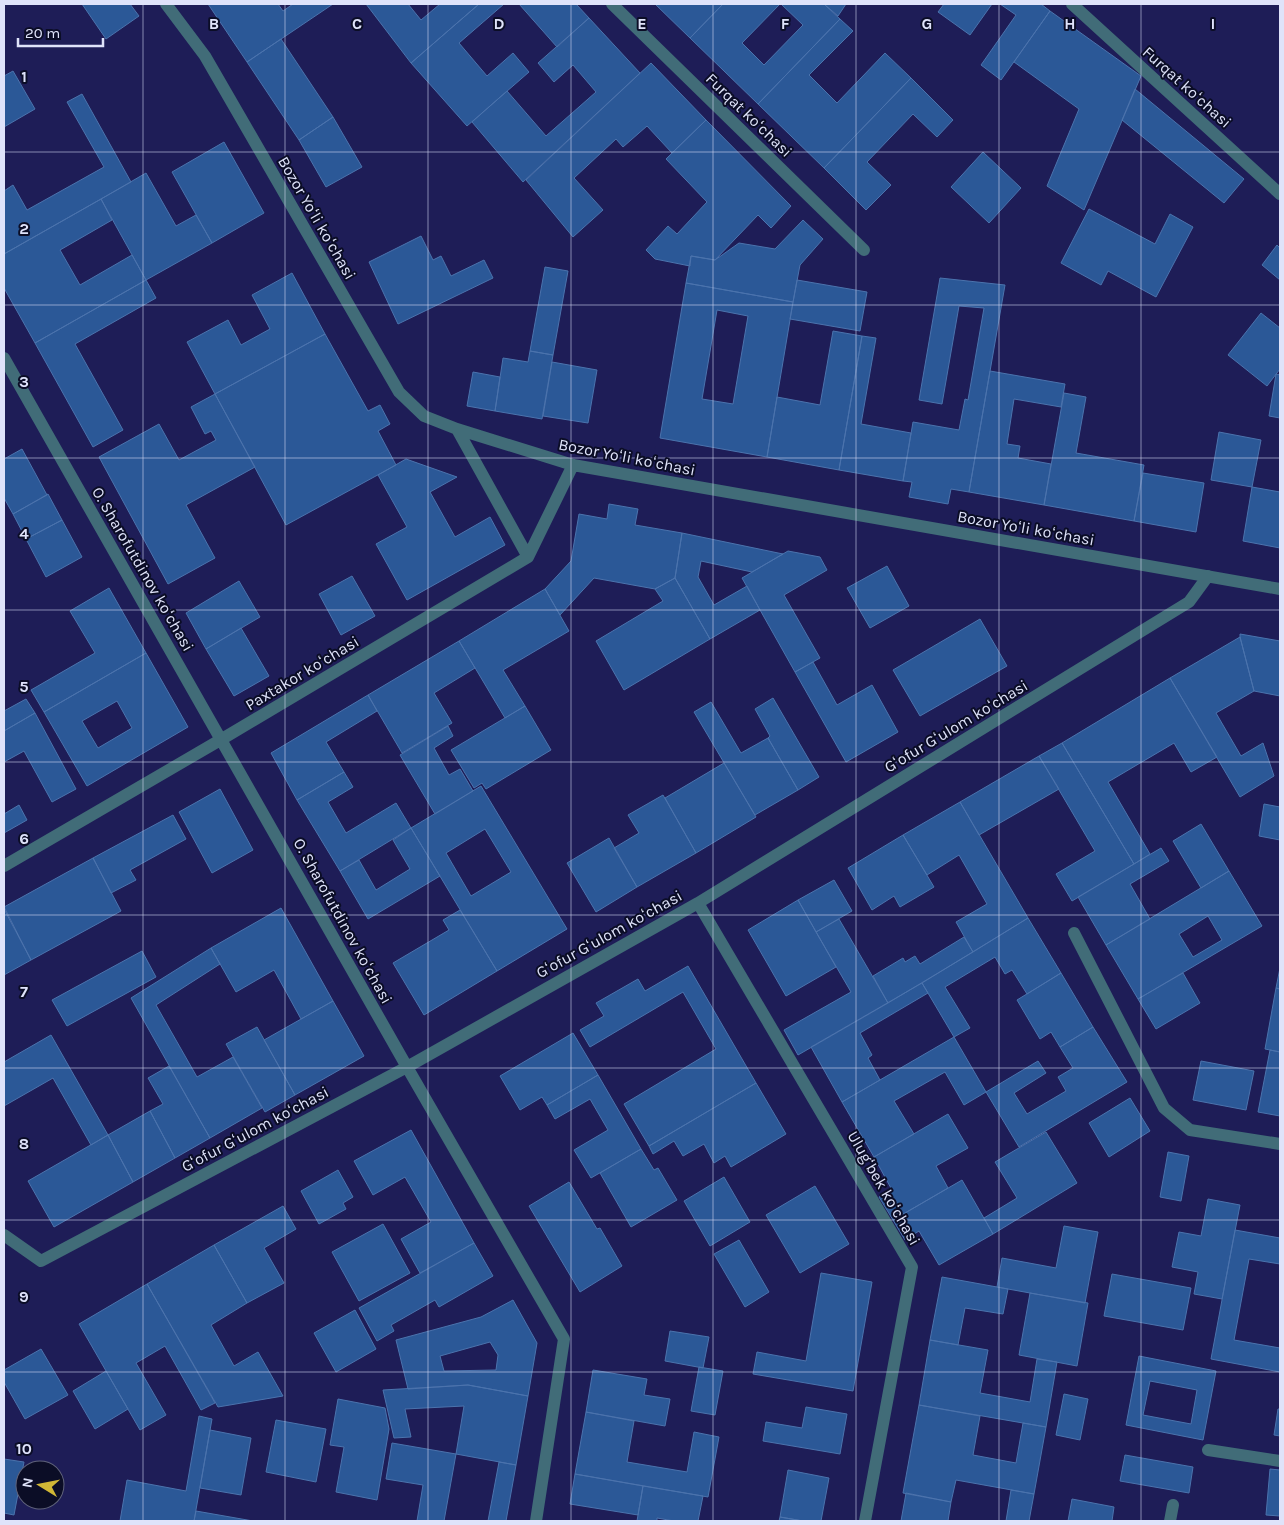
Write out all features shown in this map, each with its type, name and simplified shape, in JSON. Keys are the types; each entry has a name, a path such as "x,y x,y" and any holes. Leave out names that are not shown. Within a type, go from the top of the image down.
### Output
{"street":[{"name":"Bozor Yoʻli koʻchasi","path":"166,4 205,56 399,392 424,416 457,429 573,465 1280,589"},
{"name":"Furqat koʻchasi","path":"612,4 864,250"},
{"name":"Furqat koʻchasi","path":"1072,4 1280,194"},
{"name":"O. Sharofutdinov koʻchasi","path":"4,358 407,1067 564,1339 536,1521"},
{"path":"457,429 528,557"},
{"path":"528,557 573,465"},
{"name":"Paxtakor koʻchasi","path":"4,866 528,557"},
{"name":"Gʻofur Gʻulom koʻchasi","path":"4,1236 41,1261 407,1067 698,902 1189,602 1208,576"},
{"name":"Ulugʻbek koʻchasi","path":"698,902 912,1267 865,1521"},
{"path":"1074,933 1164,1108 1190,1130 1280,1144"},
{"path":"1208,1450 1280,1461"},
{"path":"1170,1521 1173,1505"}],"building":[{"path":"82,4 130,4 139,16 106,39"},
{"path":"208,4 278,4 283,11 293,4 333,4 247,62"},
{"path":"366,4 408,4 421,20 440,4 479,4 411,63"},
{"path":"479,4 504,4 459,43 487,76 513,53 529,72 467,126 411,63"},
{"path":"519,4 576,4 589,18 557,47"},
{"path":"655,4 723,4 690,38"},
{"path":"723,4 780,4 742,43 764,65 803,25 781,4 824,4 840,19 758,104 690,38"},
{"path":"824,4 846,4 838,16"},
{"path":"944,4 992,4 970,35 938,12"},
{"path":"1000,4 1041,4 1050,11 1001,80 981,65 1016,15"},
{"path":"1050,11 1141,76 1084,210 1047,186 1079,109 1014,62"},
{"path":"589,18 640,73 523,182 472,122 507,91 546,136 596,92 573,65 554,82 538,63"},
{"path":"840,19 853,31 809,75 837,103 885,53 911,78 824,168 758,104"},
{"path":"281,39 333,117 299,140 247,62"},
{"path":"651,63 706,120 672,153 647,126 623,147 616,139 574,178 603,210 573,237 526,180"},
{"path":"13,71 35,109 4,127 4,76"},
{"path":"911,78 953,120 937,137 913,114 867,162 891,185 866,210 824,168"},
{"path":"1135,89 1244,179 1224,203 1122,120"},
{"path":"82,94 131,182 4,254 4,191 13,185 27,210 104,167 67,102"},
{"path":"333,117 362,167 326,187 299,140"},
{"path":"706,120 791,206 771,228 758,215 715,260 691,256 690,266 655,259 646,250 668,226 677,234 707,202 666,159"},
{"path":"224,142 264,213 212,243 172,172"},
{"path":"983,152 1021,188 989,223 951,187"},
{"path":"146,173 176,226 196,215 212,243 146,280 101,199"},
{"path":"101,199 112,220 60,250 80,285 132,255 146,280 35,343 4,288 4,254"},
{"path":"1089,209 1155,244 1170,214 1193,227 1156,297 1108,271 1101,285 1061,263"},
{"path":"803,220 823,239 800,265 793,302 686,283 691,256 715,260 739,243 775,249"},
{"path":"421,236 433,260 441,256 451,276 484,260 493,278 398,324 369,262"},
{"path":"1277,245 1280,248 1280,280 1262,265"},
{"path":"545,267 568,271 553,355 530,351"},
{"path":"292,273 325,334 215,394 187,342 228,320 241,345 270,329 252,295"},
{"path":"940,278 1005,285 969,492 951,489 948,504 909,497 912,482 903,481 913,422 959,430 965,399 968,400 984,308 959,306 942,404 919,400"},
{"path":"146,280 156,298 75,344 123,430 93,447 35,343"},
{"path":"797,280 867,292 860,331 790,319"},
{"path":"686,283 793,302 767,457 660,438","holes":["717,310 748,316 733,404 702,399"]},
{"path":"1261,313 1280,328 1280,369 1267,386 1228,355"},
{"path":"833,331 862,336 839,470 767,457 777,397 820,405"},
{"path":"325,334 368,411 380,405 390,424 378,431 396,465 286,525 215,394"},
{"path":"862,336 876,338 861,424 911,433 903,481 839,470"},
{"path":"530,351 553,355 542,419 495,411 503,358 528,362"},
{"path":"552,362 597,370 588,423 543,416"},
{"path":"990,371 1065,384 1061,407 1014,399 1007,444 1020,446 1018,458 1051,464 1044,505 969,492"},
{"path":"473,372 500,377 495,411 467,406"},
{"path":"1276,374 1280,375 1280,418 1269,416"},
{"path":"1064,393 1086,397 1076,453 1144,465 1134,521 1044,505"},
{"path":"215,394 255,467 186,505 215,558 168,584 99,457 159,424 179,460 216,440 211,431 205,434 191,407"},
{"path":"1219,432 1261,440 1252,487 1211,480"},
{"path":"22,449 47,495 13,514 4,498 4,459"},
{"path":"406,459 457,477 430,492 455,537 490,517 505,545 407,600 376,544 407,527 378,475"},
{"path":"1143,473 1204,483 1196,532 1134,521"},
{"path":"1252,487 1280,492 1280,548 1243,541"},
{"path":"48,494 62,520 26,539 13,514"},
{"path":"609,504 638,509 635,525 682,533 675,578 655,589 594,578 560,615 545,589 571,561 579,514 607,519"},
{"path":"62,520 82,557 46,577 26,539"},
{"path":"682,533 783,554 752,572 701,561 698,577 714,605 747,586 760,610 710,639 675,578"},
{"path":"788,551 820,557 827,570 784,595 820,658 795,672 742,578"},
{"path":"887,566 909,606 870,628 847,588"},
{"path":"352,576 375,616 341,635 319,594"},
{"path":"675,578 710,639 624,690 596,641 663,601 655,589"},
{"path":"239,581 260,617 206,649 186,613"},
{"path":"109,588 146,653 44,712 31,690 95,653 70,611"},
{"path":"545,589 569,631 503,670 525,706 505,718 459,641"},
{"path":"980,619 1007,666 920,716 893,670"},
{"path":"241,628 269,676 234,696 206,649"},
{"path":"1240,634 1280,641 1280,696 1254,691"},
{"path":"1240,637 1254,691 1216,713 1241,756 1263,743 1274,776 1240,797 1170,678"},
{"path":"459,641 475,668 434,693 452,723 402,753 368,695"},
{"path":"146,653 188,727 87,786 44,712","holes":["117,701 132,728 98,748 82,721"]},
{"path":"813,662 837,705 872,685 898,732 846,762 795,672"},
{"path":"1170,678 1217,757 1191,772 1174,743 1108,782 1150,854 1134,864 1062,743"},
{"path":"368,695 377,711 326,742 344,772 297,800 271,753"},
{"path":"773,698 819,777 798,790 768,738 770,736 755,709"},
{"path":"26,699 35,713 4,731 4,711"},
{"path":"711,702 741,753 768,738 798,790 755,815 694,712"},
{"path":"525,706 551,750 486,789 482,783 474,788 451,750"},
{"path":"35,713 76,789 52,802 24,751 4,762 4,731"},
{"path":"448,726 453,736 434,748 449,775 460,769 473,791 435,814 400,755"},
{"path":"1062,743 1134,864 1072,901 1056,874 1095,851 1039,756"},
{"path":"1039,756 1059,789 979,835 960,802"},
{"path":"724,763 756,817 696,853 665,798"},
{"path":"344,772 353,787 328,802 346,833 396,803 411,828 340,871 297,800"},
{"path":"481,786 567,929 497,971 411,828","holes":["485,829 511,872 471,896 446,853"]},
{"path":"220,789 253,850 212,873 179,812"},
{"path":"663,795 696,853 637,887 614,848 639,833 628,815"},
{"path":"960,802 1028,918 973,952 956,922 987,904 959,855 927,875 903,835"},
{"path":"1264,804 1280,807 1280,840 1259,836"},
{"path":"19,805 27,820 4,833 4,814"},
{"path":"173,815 186,839 130,870 136,880 111,893 93,858"},
{"path":"1201,824 1229,871 1201,888 1173,841"},
{"path":"411,828 440,876 368,919 340,871 359,860 376,890 410,869 393,840"},
{"path":"903,835 934,887 900,907 894,896 872,910 848,868"},
{"path":"609,838 637,887 596,912 567,863"},
{"path":"1161,848 1169,861 1130,884 1150,919 1106,945 1078,897"},
{"path":"93,858 121,911 31,960 4,907"},
{"path":"1229,871 1262,926 1138,999 1106,945","holes":["1208,916 1222,940 1193,957 1179,934"]},
{"path":"834,880 852,911 816,932 798,900"},
{"path":"798,900 836,967 786,996 748,930"},
{"path":"281,908 333,1001 301,1019 274,970 236,992 211,948"},
{"path":"4,909 31,960 4,975"},
{"path":"460,910 497,971 424,1015 393,963 449,930 443,920"},
{"path":"1028,918 1061,973 1027,994 1012,970 1005,974 995,957 945,987 970,1028 954,1037 922,983"},
{"path":"839,919 888,1003 798,1055 784,1030 851,992 816,932"},
{"path":"964,937 973,952 888,1003 873,976 903,958 905,962 915,956 920,964"},
{"path":"211,948 220,964 156,1005 197,1077 233,1057 262,1108 210,1138 131,998"},
{"path":"142,951 156,977 67,1026 52,1000"},
{"path":"688,966 756,1083 649,1146 624,1104 716,1049 683,992 590,1047 580,1030 604,1016 596,1003 638,979 645,991"},
{"path":"1280,968 1280,989 1276,988"},
{"path":"1061,973 1093,1027 1060,1047 1051,1032 1040,1039 1017,1000"},
{"path":"1183,973 1200,1003 1156,1029 1138,999"},
{"path":"922,983 928,993 860,1033 872,1055 868,1058 880,1080 842,1102 811,1047"},
{"path":"1276,988 1280,989 1280,1052 1265,1049"},
{"path":"333,1001 364,1056 295,1095 264,1040"},
{"path":"257,1027 295,1095 265,1112 226,1044"},
{"path":"1093,1027 1127,1082 1019,1147 986,1092 1038,1061 1046,1073 1014,1093 1027,1114 1066,1091 1058,1077 1073,1068 1060,1047"},
{"path":"573,1033 598,1075 547,1105 542,1097 520,1110 500,1076"},
{"path":"51,1035 108,1135 91,1145 53,1078 4,1106 4,1062"},
{"path":"954,1037 986,1092 964,1105 945,1072 894,1101 914,1134 874,1157 842,1102"},
{"path":"1270,1050 1280,1052 1280,1116 1258,1112"},
{"path":"1201,1061 1254,1071 1246,1110 1193,1100"},
{"path":"169,1066 210,1138 175,1158 150,1111 163,1104 148,1078"},
{"path":"598,1075 641,1149 591,1178 574,1150 608,1130 590,1099 555,1119 547,1105"},
{"path":"756,1083 786,1134 731,1167 725,1156 714,1163 704,1144 683,1156 674,1141 653,1154 649,1146"},
{"path":"1130,1098 1150,1131 1109,1157 1089,1123"},
{"path":"150,1111 175,1158 133,1182 108,1135"},
{"path":"948,1114 968,1148 936,1166 948,1188 893,1220 879,1197 892,1190 874,1157"},
{"path":"411,1130 474,1243 420,1273 401,1239 431,1222 405,1177 373,1195 354,1161"},
{"path":"1046,1132 1077,1183 993,1234 984,1218 1017,1198 995,1162"},
{"path":"108,1135 133,1182 54,1227 28,1181"},
{"path":"641,1149 654,1170 658,1168 677,1200 631,1227 600,1173"},
{"path":"1168,1152 1189,1156 1181,1201 1160,1197"},
{"path":"338,1170 353,1197 343,1203 346,1209 319,1224 301,1191"},
{"path":"724,1177 750,1222 710,1246 684,1201"},
{"path":"962,1180 993,1234 939,1265 919,1231 905,1240 893,1220"},
{"path":"569,1182 597,1229 600,1228 622,1266 580,1292 529,1206"},
{"path":"815,1186 849,1244 800,1273 766,1215"},
{"path":"1208,1199 1240,1205 1222,1299 1194,1294 1198,1272 1172,1267 1179,1232 1201,1236"},
{"path":"283,1206 296,1229 264,1248 284,1283 247,1303 214,1245"},
{"path":"383,1224 410,1273 359,1301 332,1252"},
{"path":"1064,1226 1098,1232 1085,1303 997,1287 1002,1258 1056,1268"},
{"path":"1235,1230 1280,1238 1280,1264 1249,1259 1234,1340 1280,1348 1280,1372 1211,1359"},
{"path":"739,1240 769,1292 745,1307 714,1254"},
{"path":"474,1243 493,1276 439,1307 435,1300 391,1325 394,1331 377,1341 359,1308"},
{"path":"214,1245 247,1303 211,1325 234,1366 258,1352 283,1396 218,1407 147,1284"},
{"path":"821,1273 872,1282 853,1391 753,1374 757,1352 806,1361"},
{"path":"1112,1274 1191,1288 1183,1330 1104,1316"},
{"path":"942,1277 1008,1289 1003,1314 965,1308 958,1345 930,1340"},
{"path":"147,1284 215,1403 201,1410 165,1346 136,1363 166,1415 140,1430 79,1324"},
{"path":"1030,1293 1088,1303 1077,1366 1019,1355"},
{"path":"513,1300 537,1343 528,1396 468,1385 408,1389 396,1340 481,1317","holes":["490,1342 498,1355 496,1370 444,1371 440,1356"]},
{"path":"355,1310 376,1349 336,1372 314,1333"},
{"path":"670,1331 709,1337 703,1368 665,1361"},
{"path":"930,1340 988,1350 980,1393 1030,1402 1037,1359 1057,1362 1046,1427 919,1405"},
{"path":"41,1349 68,1395 25,1419 4,1382 4,1370"},
{"path":"1139,1356 1216,1371 1203,1440 1126,1425","holes":["1150,1381 1197,1390 1191,1424 1143,1415"]},
{"path":"699,1367 723,1371 715,1415 691,1411"},
{"path":"593,1370 647,1379 644,1395 670,1399 665,1426 586,1412"},
{"path":"106,1371 128,1409 95,1429 73,1391"},
{"path":"468,1385 528,1396 516,1465 456,1454 464,1406 405,1409 411,1437 394,1438 383,1390"},
{"path":"1064,1394 1088,1399 1080,1440 1056,1435"},
{"path":"338,1399 385,1408 389,1429 377,1500 336,1492 344,1447 330,1445"},
{"path":"919,1405 980,1416 973,1455 1016,1463 1023,1423 1046,1427 1034,1494 956,1480 951,1502 903,1493"},
{"path":"806,1407 847,1414 840,1454 763,1441 766,1422 802,1428"},
{"path":"1278,1409 1280,1409 1280,1436 1274,1435"},
{"path":"586,1412 634,1421 627,1462 687,1472 694,1432 719,1437 708,1497 575,1474"},
{"path":"199,1416 212,1419 194,1521 120,1521 127,1480 186,1491"},
{"path":"276,1420 326,1429 316,1482 266,1472"},
{"path":"210,1430 251,1438 241,1495 200,1488"},
{"path":"392,1443 456,1454 444,1521 417,1521 423,1485 386,1479"},
{"path":"1125,1455 1193,1467 1189,1493 1120,1481"},
{"path":"4,1459 15,1461 15,1510 14,1515 4,1513"},
{"path":"499,1462 516,1465 506,1521 488,1521"},
{"path":"1270,1469 1280,1470 1280,1516 1266,1515"},
{"path":"788,1470 829,1478 821,1521 803,1521 780,1517"},
{"path":"575,1474 643,1486 638,1515 570,1504"},
{"path":"643,1486 703,1496 698,1521 674,1521 657,1518 657,1521 637,1521"},
{"path":"1011,1490 1034,1494 1029,1521 1006,1521"},
{"path":"906,1493 951,1502 948,1521 901,1521"},
{"path":"1072,1499 1114,1507 1112,1521 1068,1521"},
{"path":"196,1511 253,1521 194,1521"},
{"path":"780,1517 803,1521 779,1521"}]}
